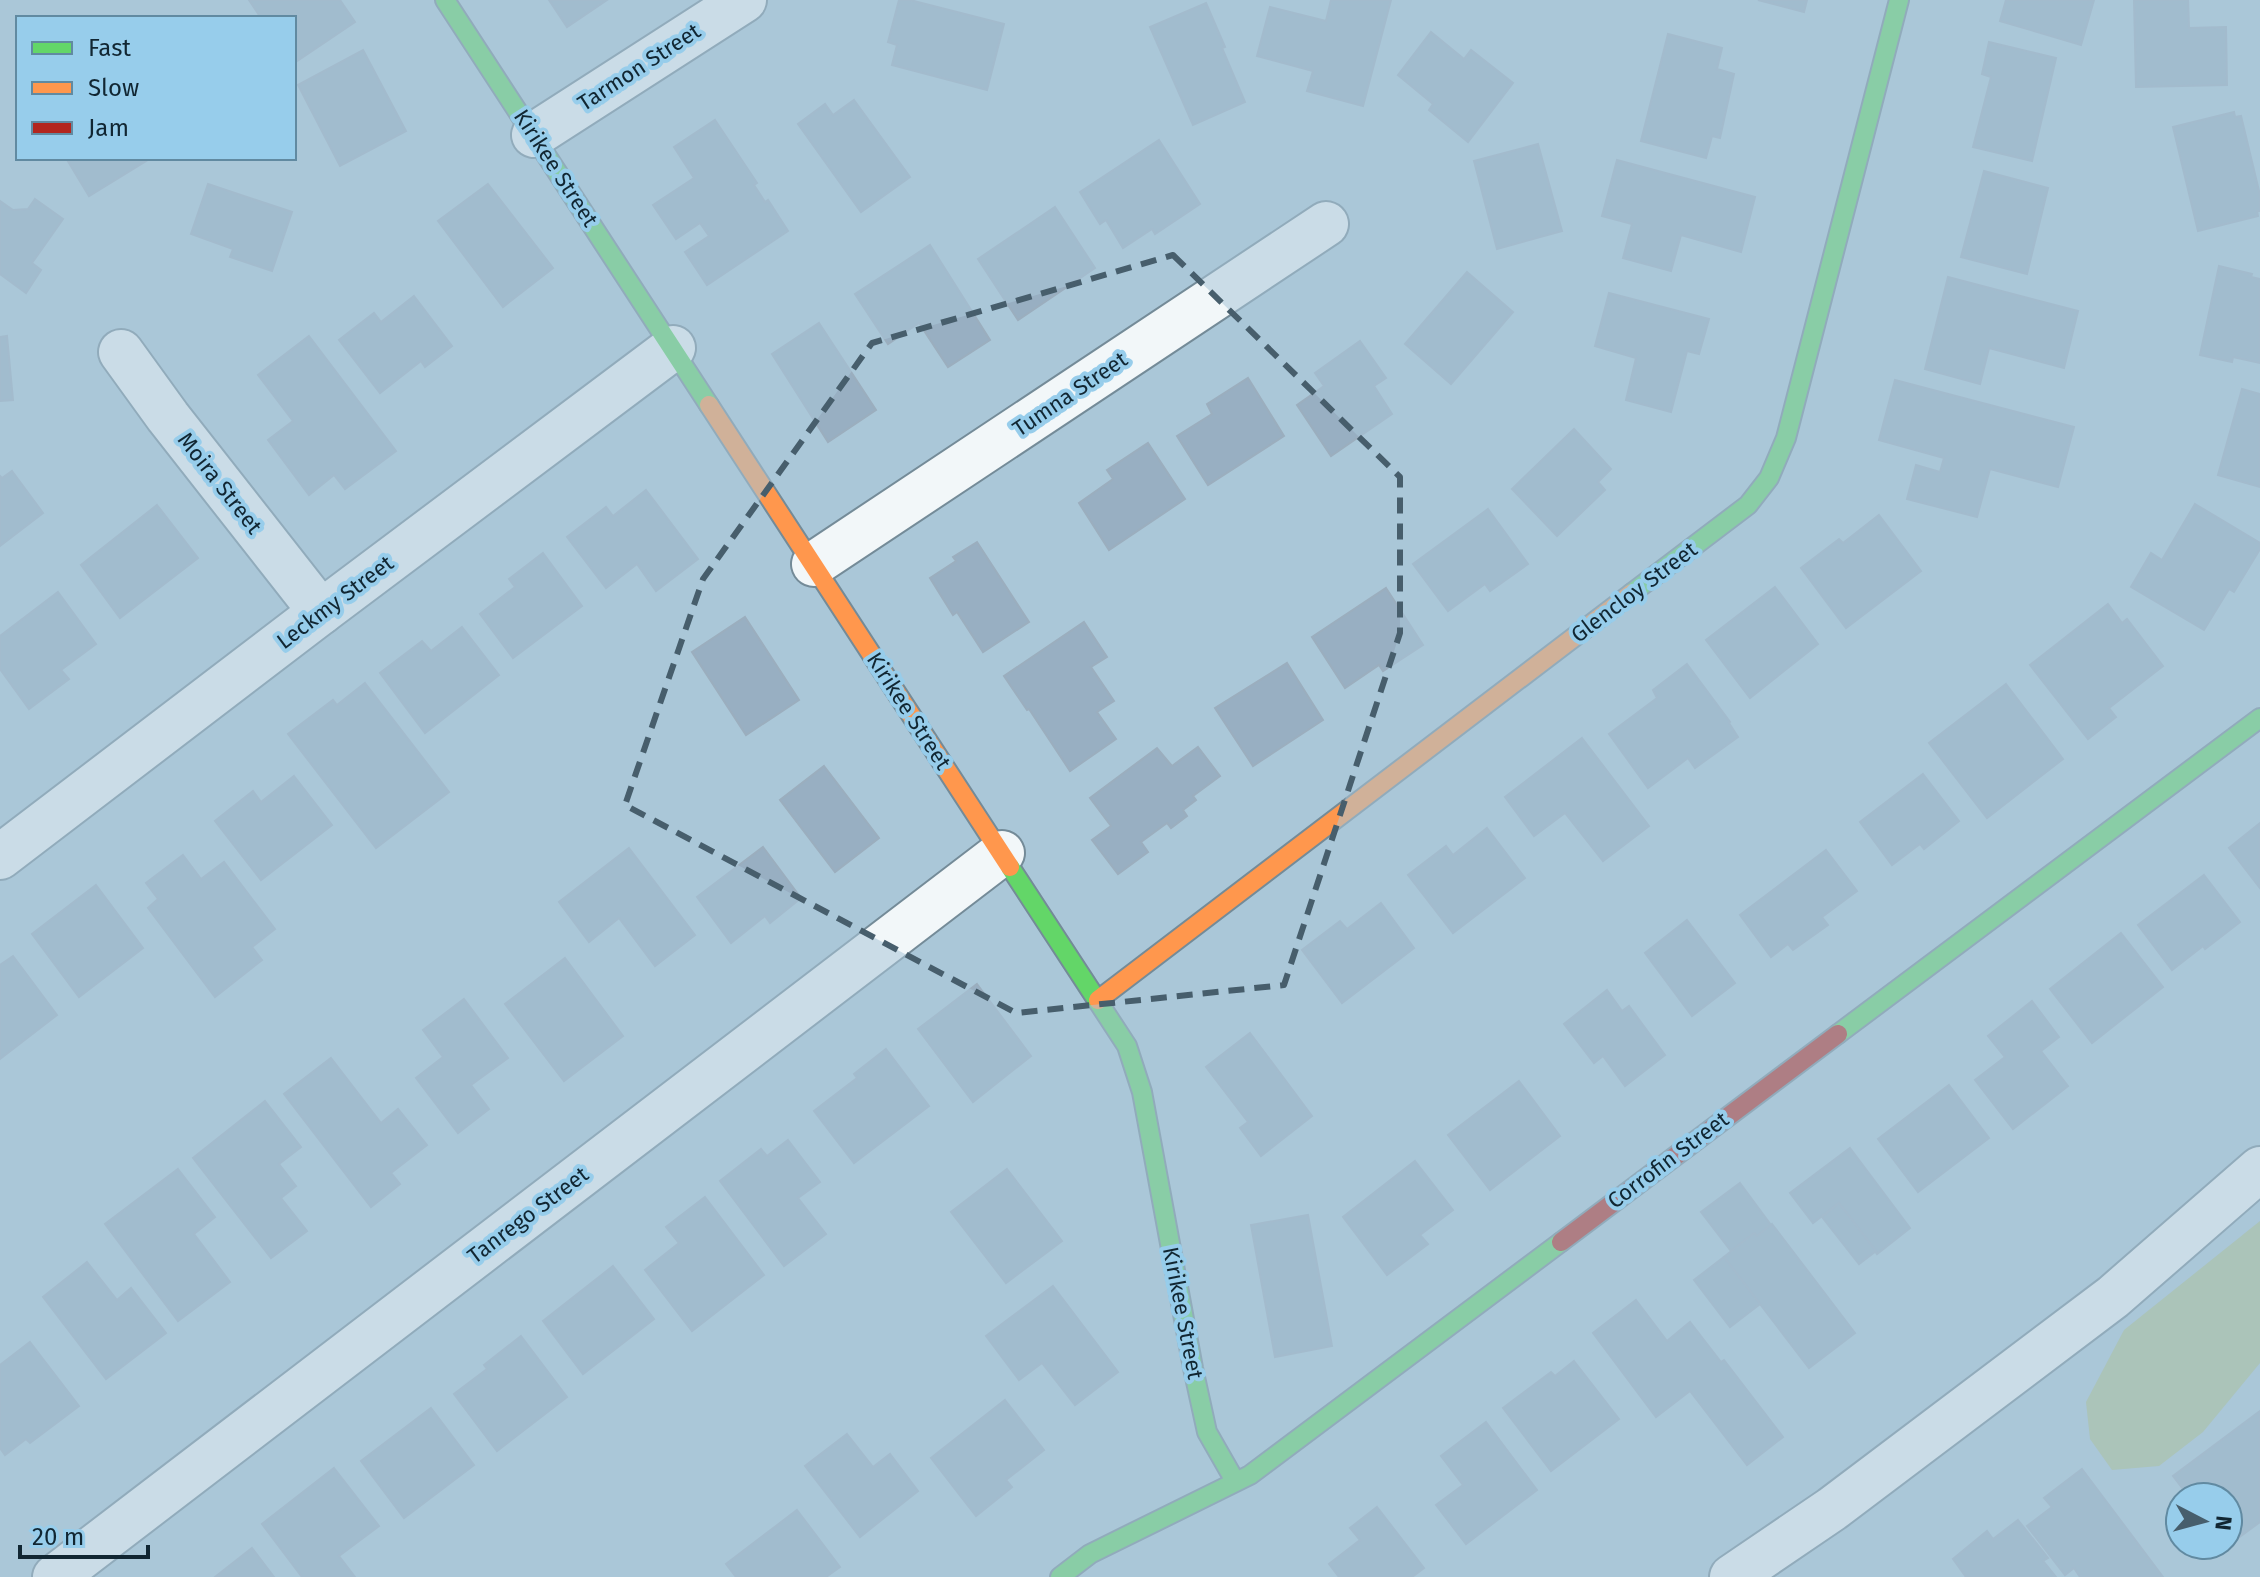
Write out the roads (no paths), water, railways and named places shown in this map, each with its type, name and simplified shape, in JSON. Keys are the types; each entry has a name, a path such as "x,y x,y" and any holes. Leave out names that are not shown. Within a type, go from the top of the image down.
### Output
{"street":[{"name":"Kirikee Street","path":"445,0 1127,1046 1142,1092 1207,1432 1235,1481"},
{"name":"Tarmon Street","path":"534,135 744,0"},
{"name":"Glencloy Street","path":"1098,1000 1748,505 1769,478 1786,438 1899,0"},
{"name":"Tumna Street","path":"814,564 1326,224"},
{"name":"Leckmy Street","path":"0,857 673,348"},
{"name":"Moira Street","path":"121,352 321,612"},
{"name":"Corrofin Street","path":"1060,1577 1090,1554 1250,1475 2260,718"},
{"name":"Tanrego Street","path":"55,1577 1002,853"},
{"path":"1732,1577 1832,1509 2113,1297 2260,1169"}]}
